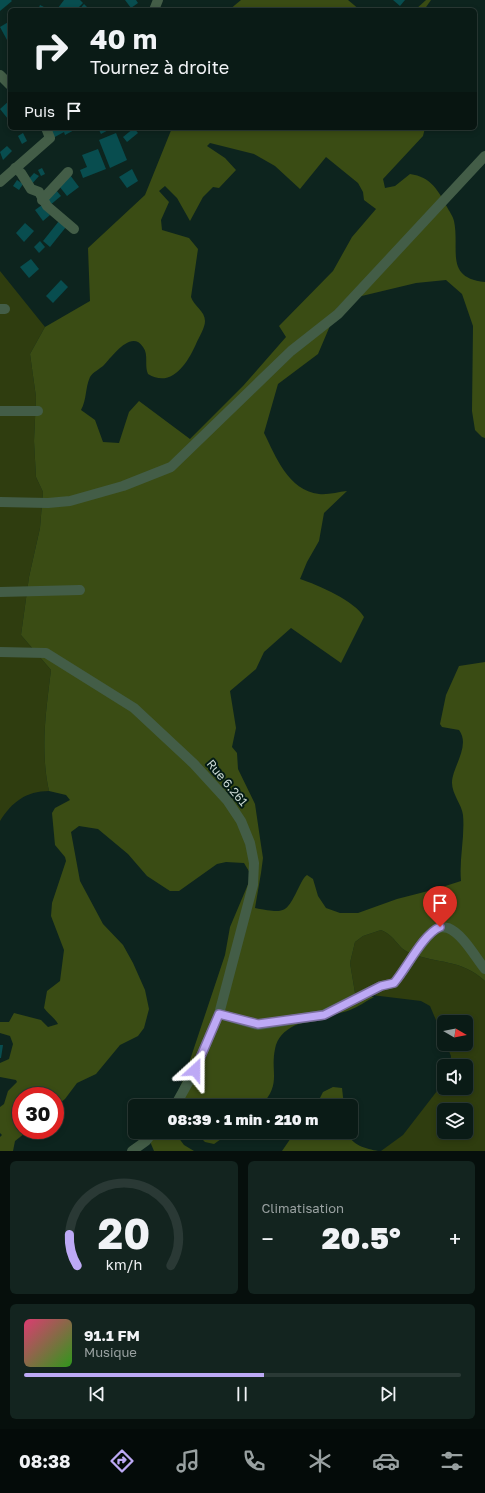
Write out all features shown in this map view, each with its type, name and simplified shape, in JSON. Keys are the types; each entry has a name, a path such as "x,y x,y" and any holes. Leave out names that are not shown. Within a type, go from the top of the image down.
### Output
{"street":[{"path":"0,75 8,83"},
{"path":"0,182 50,138 47,130"},
{"path":"0,502 48,503 70,501 123,486 171,467 291,351 338,314 485,156"},
{"path":"15,168 21,173 31,189 39,192 42,200 47,206 74,229"},
{"path":"42,200 68,172"},
{"path":"0,411 38,411"},
{"path":"0,592 80,590"},
{"name":"Rue 6.261","path":"0,652 46,653 134,708 194,764 227,800 241,821 250,843 254,863 253,885 219,1014 195,1070 179,1099"},
{"path":"219,1014 258,1024 324,1015 381,986 394,983 425,941 435,929 440,927 447,928 460,938 485,969"},
{"path":"132,1151 148,1139"}],"green space":[{"path":"241,0 348,0 358,8 231,8"},
{"path":"426,0 431,0 425,8 417,8"},
{"path":"171,130 424,130 423,136 383,179 385,188 395,186 410,174 429,181 437,190 452,215 455,231 456,260 459,268 464,275 472,279 485,282 485,438 475,430 472,411 473,326 462,294 446,280 416,283 345,300 338,307 318,354 278,384 264,433 284,471 299,486 308,491 319,494 329,494 347,491 324,513 319,541 307,562 300,579 335,594 353,605 364,617 341,663 291,628 264,652 256,669 230,691 236,728 232,747 237,753 238,769 255,804 263,858 255,908 274,911 284,909 292,901 302,881 307,875 313,879 318,896 326,908 340,913 358,913 397,899 461,881 463,815 452,787 452,783 463,743 459,730 442,727 440,724 446,695 459,666 485,662 485,981 476,974 458,965 410,953 402,948 390,935 381,930 363,936 355,942 350,963 355,993 374,997 350,1010 306,1021 295,1025 286,1031 279,1039 275,1049 273,1084 266,1099 173,1099 176,1096 184,1078 225,955 230,927 249,882 250,873 244,863 226,862 217,864 179,891 170,891 147,876 128,854 98,829 79,826 71,832 80,881 103,924 123,945 145,990 149,1009 144,1028 138,1036 120,1045 96,1074 77,1083 64,1100 64,1087 12,1087 17,1082 16,1080 0,1077 0,1063 9,1059 13,1044 10,1036 0,1033 0,1022 9,1022 14,1013 41,1020 48,1027 58,1024 44,1008 47,991 60,981 64,950 51,916 52,903 66,861 65,857 55,845 52,813 55,808 70,800 66,795 49,791 46,776 44,746 47,700 51,670 21,635 29,577 40,528 43,492 36,477 34,441 36,397 30,354 45,327 90,301 88,248 145,195","holes":["210,143 254,154 275,166 300,189 326,157 358,183 363,192 364,200 376,209 352,237 333,271 279,326 286,337 243,386 190,439 139,401 129,412 119,443 103,442 95,420 81,410 88,381 91,375 104,365 122,346 133,341 138,342 145,350 148,374 157,378 172,376 184,365 193,351 205,324 205,317 191,297 198,249 189,238 162,230 161,220 169,202 159,191 165,186 177,198 190,221 203,197 213,187 219,188 236,170 225,158 207,146"]},
{"path":"0,271 45,327 30,354 36,397 34,441 36,477 43,492 40,528 29,577 21,635 51,670 44,746 46,776 49,791 33,793 20,799 9,808 0,821"},
{"path":"381,930 390,935 402,948 410,953 458,965 476,974 485,981 485,1151 381,1151 403,1135 437,1091 437,1095 473,1095 473,1059 451,1059 449,1051 473,1051 473,1015 437,1015 437,1022 430,1006 421,1001 355,993 350,963 355,942 363,936"},
{"path":"12,1087 12,1139 18,1139 15,1141 13,1151 0,1151 0,1137 2,1135 0,1133 0,1107 4,1104 8,1091"},
{"path":"333,1087 342,1088 343,1099 320,1099 323,1092"},
{"path":"149,1139 180,1139 184,1145 194,1151 154,1151"},
{"path":"202,1139 221,1139 214,1144 205,1142"},
{"path":"290,1139 351,1139 364,1148 378,1151 282,1151"}],"building":[{"path":"0,0 11,0 12,1 0,11"},
{"path":"64,0 80,0 83,3 78,8 58,8"},
{"path":"125,0 136,0 138,3 131,8"},
{"path":"393,0 405,0 400,6"},
{"path":"84,4 88,8 81,8"},
{"path":"40,5 46,8 39,8"},
{"path":"8,22 7,40 0,27"},
{"path":"8,102 8,119 0,109"},
{"path":"49,130 74,130 65,135 64,132 53,138"},
{"path":"99,130 108,130 101,134"},
{"path":"132,130 136,130 138,133 127,142 123,137"},
{"path":"23,133 27,141 22,144 18,136"},
{"path":"116,133 127,160 110,168 99,140"},
{"path":"7,146 12,151 3,160 0,152"},
{"path":"98,149 106,169 83,178 80,170 87,167 82,155"},
{"path":"42,168 45,174 41,176 38,170"},
{"path":"132,169 138,181 127,188 119,177"},
{"path":"34,173 39,176 31,185 27,181"},
{"path":"70,175 79,187 67,196 59,186"},
{"path":"17,180 23,184 19,190 13,186"},
{"path":"56,190 61,196 49,206 44,200"},
{"path":"42,205 50,215 43,221 35,210"},
{"path":"59,221 66,227 50,247 43,241"},
{"path":"25,223 34,231 24,242 16,233"},
{"path":"40,241 45,247 39,253 34,247"},
{"path":"31,259 39,269 29,278 20,267"},
{"path":"61,280 68,287 53,303 46,296"},
{"path":"0,1045 3,1045 1,1058 0,1058"}],"route":[{"path":"195,1070 219,1014 258,1024 324,1015 364,996 381,986 394,983 425,941 435,929 440,927"}]}
